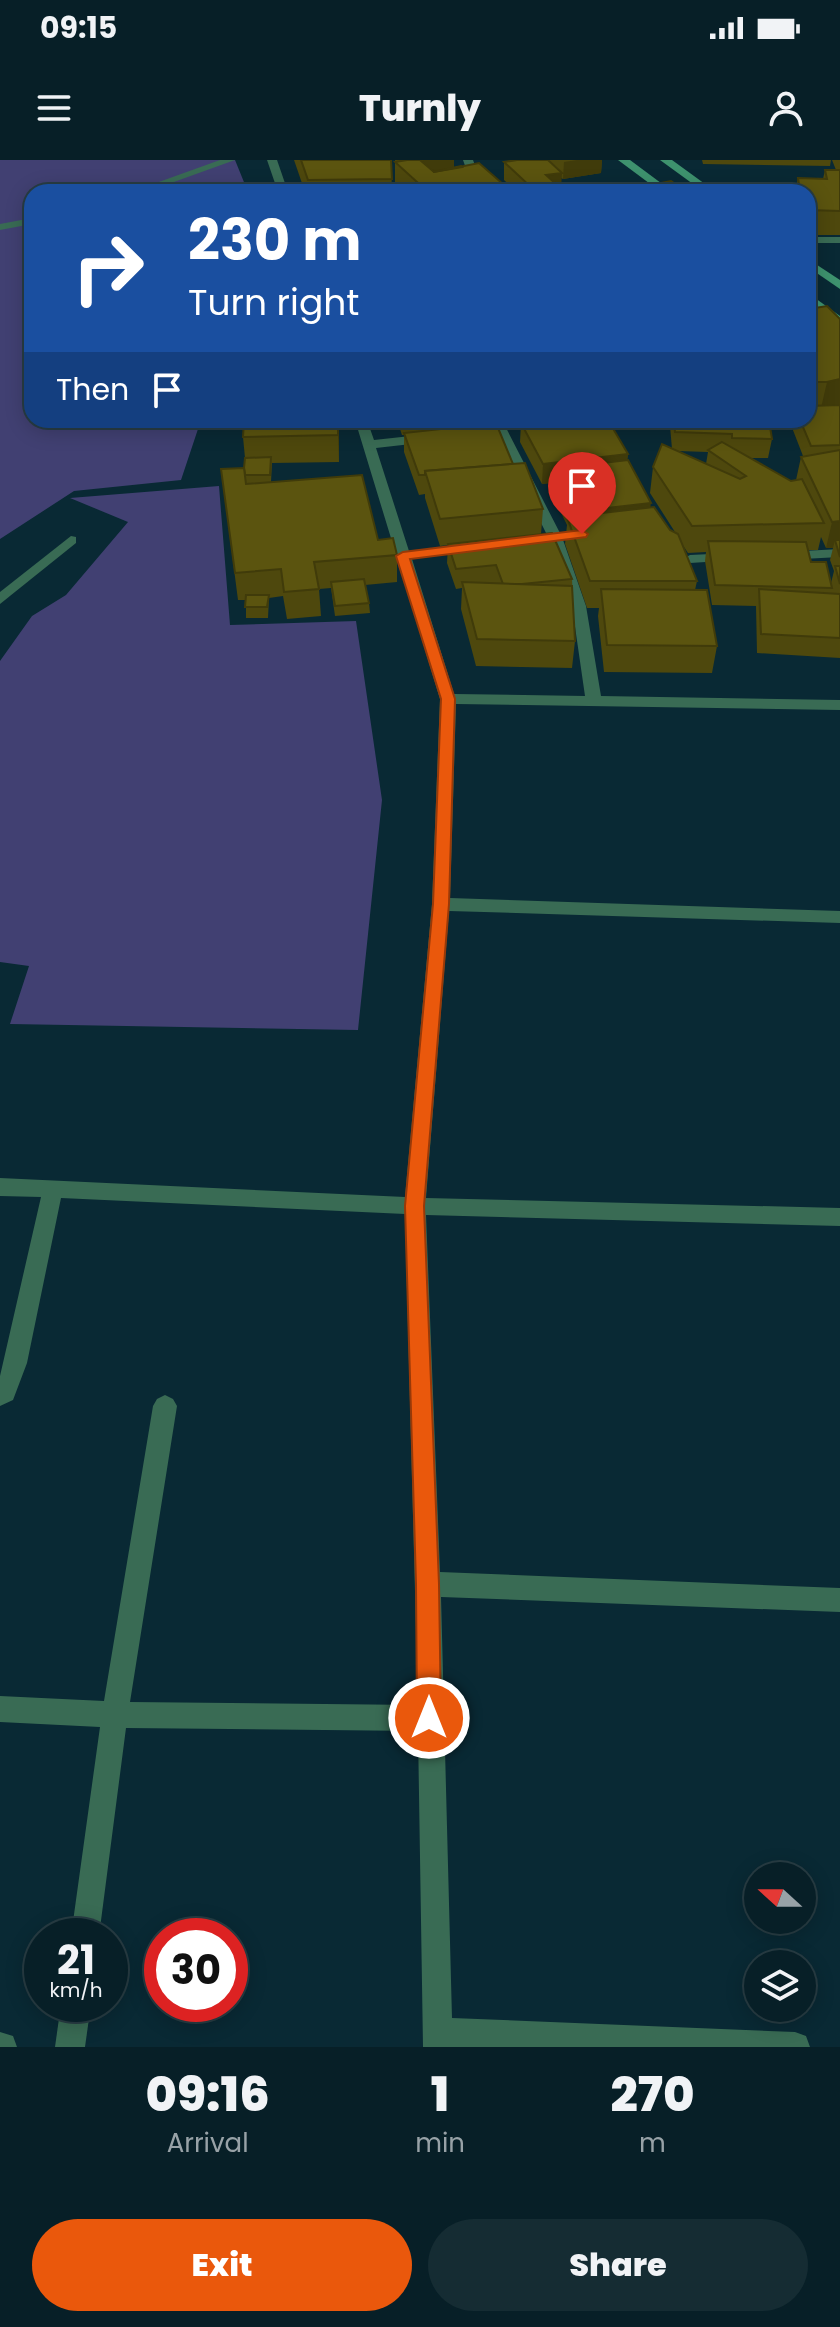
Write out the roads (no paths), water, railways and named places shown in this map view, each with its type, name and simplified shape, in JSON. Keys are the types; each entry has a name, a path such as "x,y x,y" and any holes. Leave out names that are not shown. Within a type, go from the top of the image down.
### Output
{"main road":[{"path":"623,160 657,184"},
{"path":"665,160 700,184"},
{"path":"816,268 840,286"},
{"path":"816,306 836,327"}],"street":[{"path":"160,184 230,160"},
{"path":"272,160 280,184"},
{"path":"468,160 474,177 482,184"},
{"path":"0,227 24,222"},
{"path":"816,240 840,240"},
{"path":"816,421 840,415"},
{"path":"364,428 448,699 441,904 415,1206 428,1584 437,2039 795,2047"},
{"path":"500,428 555,537 579,606 594,702"},
{"path":"369,445 442,436"},
{"path":"0,600 71,540"},
{"path":"403,556 494,545"},
{"path":"690,559 840,553"},
{"path":"448,699 840,705"},
{"path":"441,904 840,917"},
{"path":"0,1187 415,1206 840,1217"},
{"path":"0,1396 5,1393 16,1363 53,1189"},
{"path":"87,1918 115,1715 165,1406"},
{"path":"428,1584 840,1600"},
{"path":"0,1709 115,1715 429,1718"},
{"path":"70,2047 73,2022"}]}
